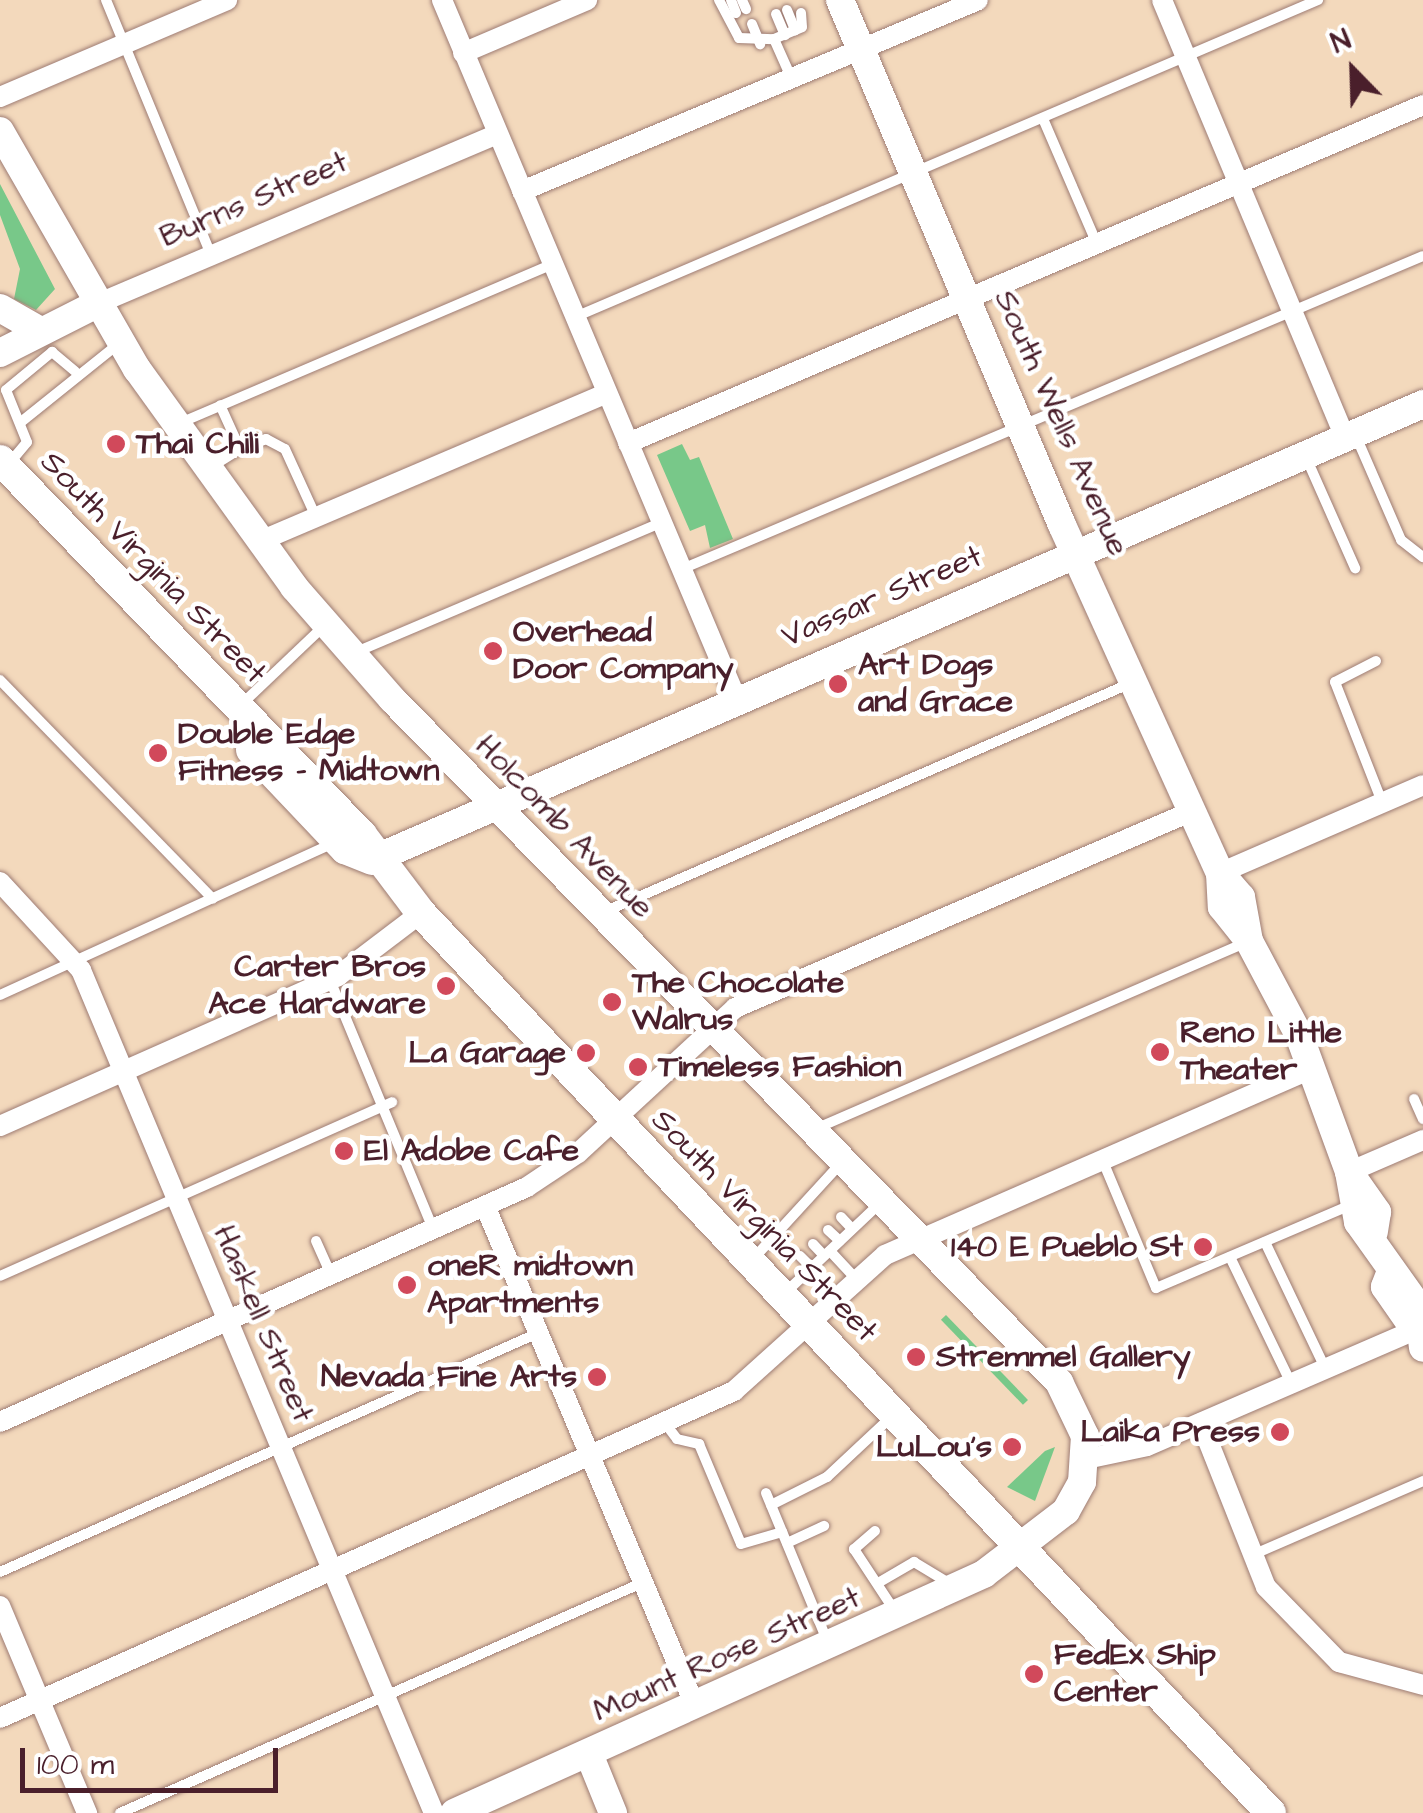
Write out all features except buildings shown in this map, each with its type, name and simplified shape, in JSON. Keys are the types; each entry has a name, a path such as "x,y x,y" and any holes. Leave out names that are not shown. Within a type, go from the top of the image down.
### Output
{"main road":[{"name":"South Virginia Street","path":"2,470 362,835 372,860"},
{"name":"South Virginia Street","path":"2,470 338,841 372,860 1271,1813"}],"street":[{"path":"0,97 227,0"},
{"path":"442,0 736,698"},
{"path":"463,54 587,0"},
{"name":"South Wells Avenue","path":"840,0 1076,552 1220,873 1251,922 1249,941 1276,1004 1300,1035 1306,1071 1349,1172 1377,1212 1374,1232"},
{"path":"522,191 790,75 978,0"},
{"path":"1162,0 1350,435"},
{"path":"628,443 1098,248 1423,105"},
{"name":"Holcomb Avenue","path":"0,131 97,304 174,425 258,542 325,624 710,1030 1072,1402 1086,1459"},
{"name":"Burns Street","path":"0,353 42,341 97,304 497,134"},
{"path":"0,308 42,341"},
{"path":"258,542 607,393"},
{"name":"Vassar Street","path":"372,860 492,802 1423,404"},
{"path":"1220,873 1423,786"},
{"path":"0,1422 486,1208 552,1172 735,1008 1193,810"},
{"name":"Haskell Street","path":"0,882 76,960 434,1813"},
{"path":"0,1126 330,980 421,913"},
{"path":"0,1718 665,1423 754,1379 857,1280 914,1240 1306,1071"},
{"path":"1349,1172 1423,1140"},
{"name":"South Wells Avenue","path":"1349,1172 1351,1205 1374,1232 1391,1270 1418,1306 1419,1339"},
{"path":"486,1208 695,1706"},
{"path":"1019,1545 1066,1511 1086,1459 1200,1423 1326,1369 1419,1339"},
{"name":"Holcomb Avenue","path":"1019,1545 1059,1494 1070,1460 1042,1373"},
{"path":"1200,1423 1250,1556 1266,1587 1340,1662 1423,1685"},
{"name":"Mount Rose Street","path":"454,1813 898,1618 956,1590 1019,1545"},
{"path":"0,1606 87,1813"},
{"path":"589,1754 613,1813"}],"lane":[{"path":"106,0 211,256"},
{"path":"719,0 734,34 754,43 785,34 801,13"},
{"path":"731,0 741,7"},
{"path":"575,317 1044,121 1318,0"},
{"path":"782,12 790,75"},
{"path":"748,26 754,43"},
{"path":"1044,121 1098,248"},
{"path":"682,569 1423,256"},
{"path":"174,425 552,264"},
{"path":"2,470 26,447 21,422 6,390 42,341 75,371"},
{"path":"21,422 75,371 121,342"},
{"path":"220,405 240,449"},
{"path":"1350,435 1401,540 1423,556"},
{"path":"206,470 240,449 266,439 285,448 316,517"},
{"path":"1305,454 1355,568"},
{"path":"352,654 662,522"},
{"path":"239,707 325,624"},
{"path":"1376,661 1334,682 1382,803"},
{"path":"0,680 213,899"},
{"path":"600,914 1136,680"},
{"path":"0,995 338,841"},
{"path":"809,1132 1249,941"},
{"path":"330,980 386,1104 434,1231"},
{"path":"1414,1098 1423,1119"},
{"path":"0,1276 386,1104"},
{"path":"1102,1158 1156,1288 1351,1205"},
{"path":"750,1262 811,1212 818,1193 840,1164"},
{"path":"818,1193 827,1203"},
{"path":"782,1296 879,1204"},
{"path":"841,1218 852,1229"},
{"path":"828,1230 840,1241"},
{"path":"316,1241 331,1276"},
{"path":"1264,1242 1326,1369"},
{"path":"813,1244 857,1280"},
{"path":"800,1256 812,1268"},
{"path":"1230,1257 1291,1384"},
{"path":"0,1572 539,1333"},
{"path":"830,1647 768,1499 827,1477 894,1413"},
{"path":"665,1423 676,1439 699,1444 741,1544 824,1526"},
{"path":"1250,1556 1423,1481"},
{"path":"875,1532 854,1549 898,1618"},
{"path":"878,1583 914,1562 956,1590"},
{"path":"120,1813 644,1582"}],"green space":[{"path":"0,184 55,289 36,310 14,299 20,269 0,215"},
{"path":"682,444 690,460 699,457 733,539 710,548 705,525 690,531 657,455"},
{"path":"946,1315 1028,1400 1023,1405 941,1320"},
{"path":"1055,1447 1035,1501 1007,1487 1045,1451"}],"place":[{"name":"Thai Chili","path":"116,444"},
{"name":"Overhead Door Company","path":"493,651"},
{"name":"Art Dogs and Grace","path":"838,684"},
{"name":"Double Edge Fitness - Midtown","path":"158,753"},
{"name":"Carter Bros Ace Hardware","path":"446,986"},
{"name":"The Chocolate Walrus","path":"612,1002"},
{"name":"Reno Little Theater","path":"1160,1052"},
{"name":"La Garage","path":"586,1053"},
{"name":"Timeless Fashion","path":"638,1067"},
{"name":"El Adobe Cafe","path":"344,1151"},
{"name":"140 E Pueblo St","path":"1203,1247"},
{"name":"oneR midtown Apartments","path":"407,1285"},
{"name":"Stremmel Gallery","path":"916,1357"},
{"name":"Nevada Fine Arts","path":"597,1377"},
{"name":"Laika Press","path":"1280,1432"},
{"name":"LuLou's","path":"1012,1447"},
{"name":"FedEx Ship Center","path":"1034,1674"}]}
